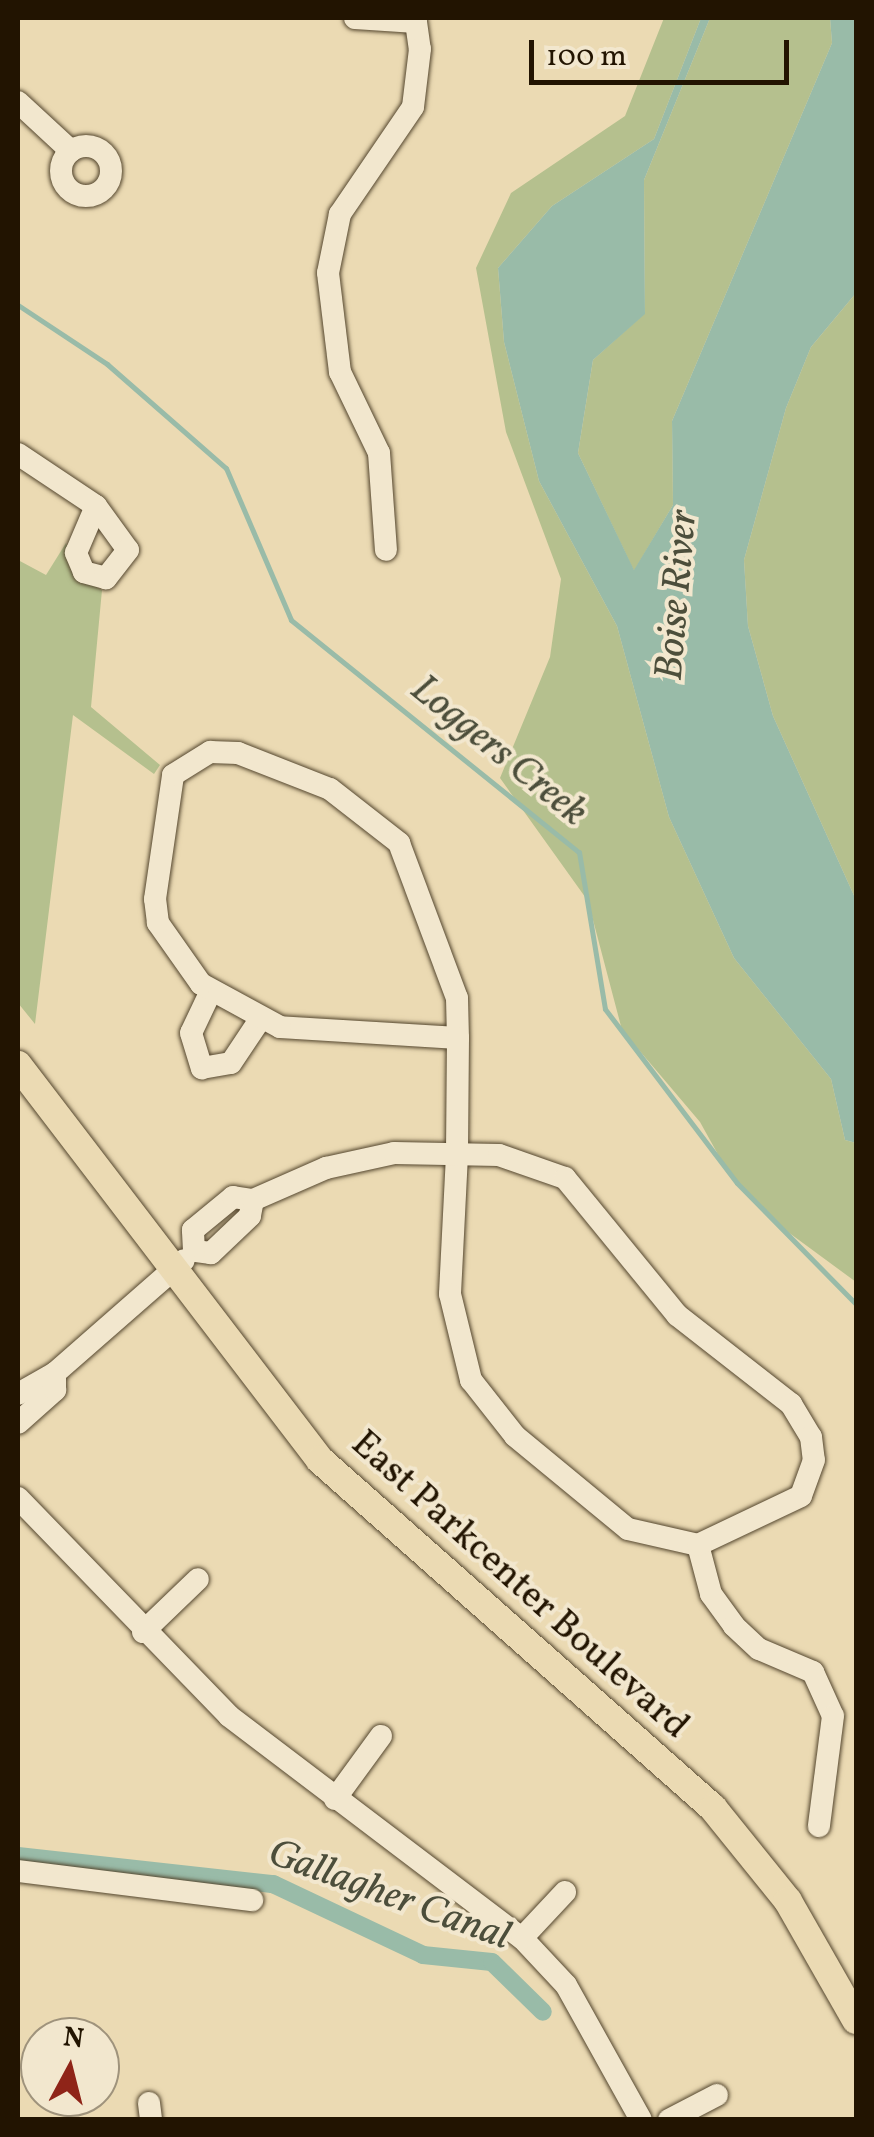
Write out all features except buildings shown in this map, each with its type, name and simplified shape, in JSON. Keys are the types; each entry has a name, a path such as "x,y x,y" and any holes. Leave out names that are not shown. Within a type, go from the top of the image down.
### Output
{"main road":[{"name":"East Parkcenter Boulevard","path":"18,1065 171,1271 332,1472 713,1808 788,1901 856,2020"}],"street":[{"path":"354,18 421,20 414,108 340,214 328,274 340,372 379,452 386,550"},
{"path":"18,102 72,151"},
{"path":"18,454 96,506"},
{"path":"18,1394 56,1373 194,1251 193,1230 233,1197 253,1200 360,1160 457,1155 539,1163 565,1178 677,1315 804,1419 814,1460 801,1496 698,1545 628,1530 515,1436 471,1380 450,1294 457,1155 458,1038 457,998 416,874 375,817 238,753 210,752 173,775 153,873 158,923 210,992 259,1021 458,1038"},
{"path":"210,992 190,1033 202,1068 231,1063 259,1021"},
{"path":"18,1424 55,1390 56,1373"},
{"path":"18,1498 143,1632 229,1716 522,1938 566,1985 630,2116"},
{"path":"698,1545 712,1594 734,1626 759,1649 814,1672 833,1716 819,1826"},
{"path":"143,1632 198,1579"},
{"path":"335,1799 381,1736"},
{"path":"18,1871 252,1900"},
{"path":"522,1938 565,1892"},
{"path":"670,2120 716,2096"}],"shaded area":[{"path":"664,18 701,18 654,139 552,206 498,268 504,342 539,481 617,626 669,817 734,958 831,1079 845,1140 856,1143 856,1282 773,1221 730,1176 700,1122 622,1030 588,901 500,778 550,657 561,579 506,432 476,268 511,193 625,116"},
{"path":"710,18 830,18 832,43 672,421 673,505 634,571 578,453 593,360 645,313 644,180"},
{"path":"856,293 856,900 773,716 748,626 744,560 786,408 811,347"},
{"path":"66,543 77,576 102,590 91,707 160,765 154,774 73,715 35,1024 18,1003 18,560 46,575"}],"water":[{"name":"Boise River","path":"701,18 710,18 644,180 645,314 593,360 578,453 634,570 673,505 672,421 832,43 830,18 856,18 856,293 811,347 786,408 744,560 748,626 773,716 856,900 856,1143 845,1140 831,1079 734,958 669,817 617,626 539,481 504,342 498,268 552,206 654,139"}],"waterway":[{"name":"Loggers Creek","path":"18,305 107,364 226,468 291,620 579,852 605,1009 737,1183 856,1304"},
{"name":"Gallagher Canal","path":"18,1856 273,1884 423,1955 492,1962 543,2012"}]}
